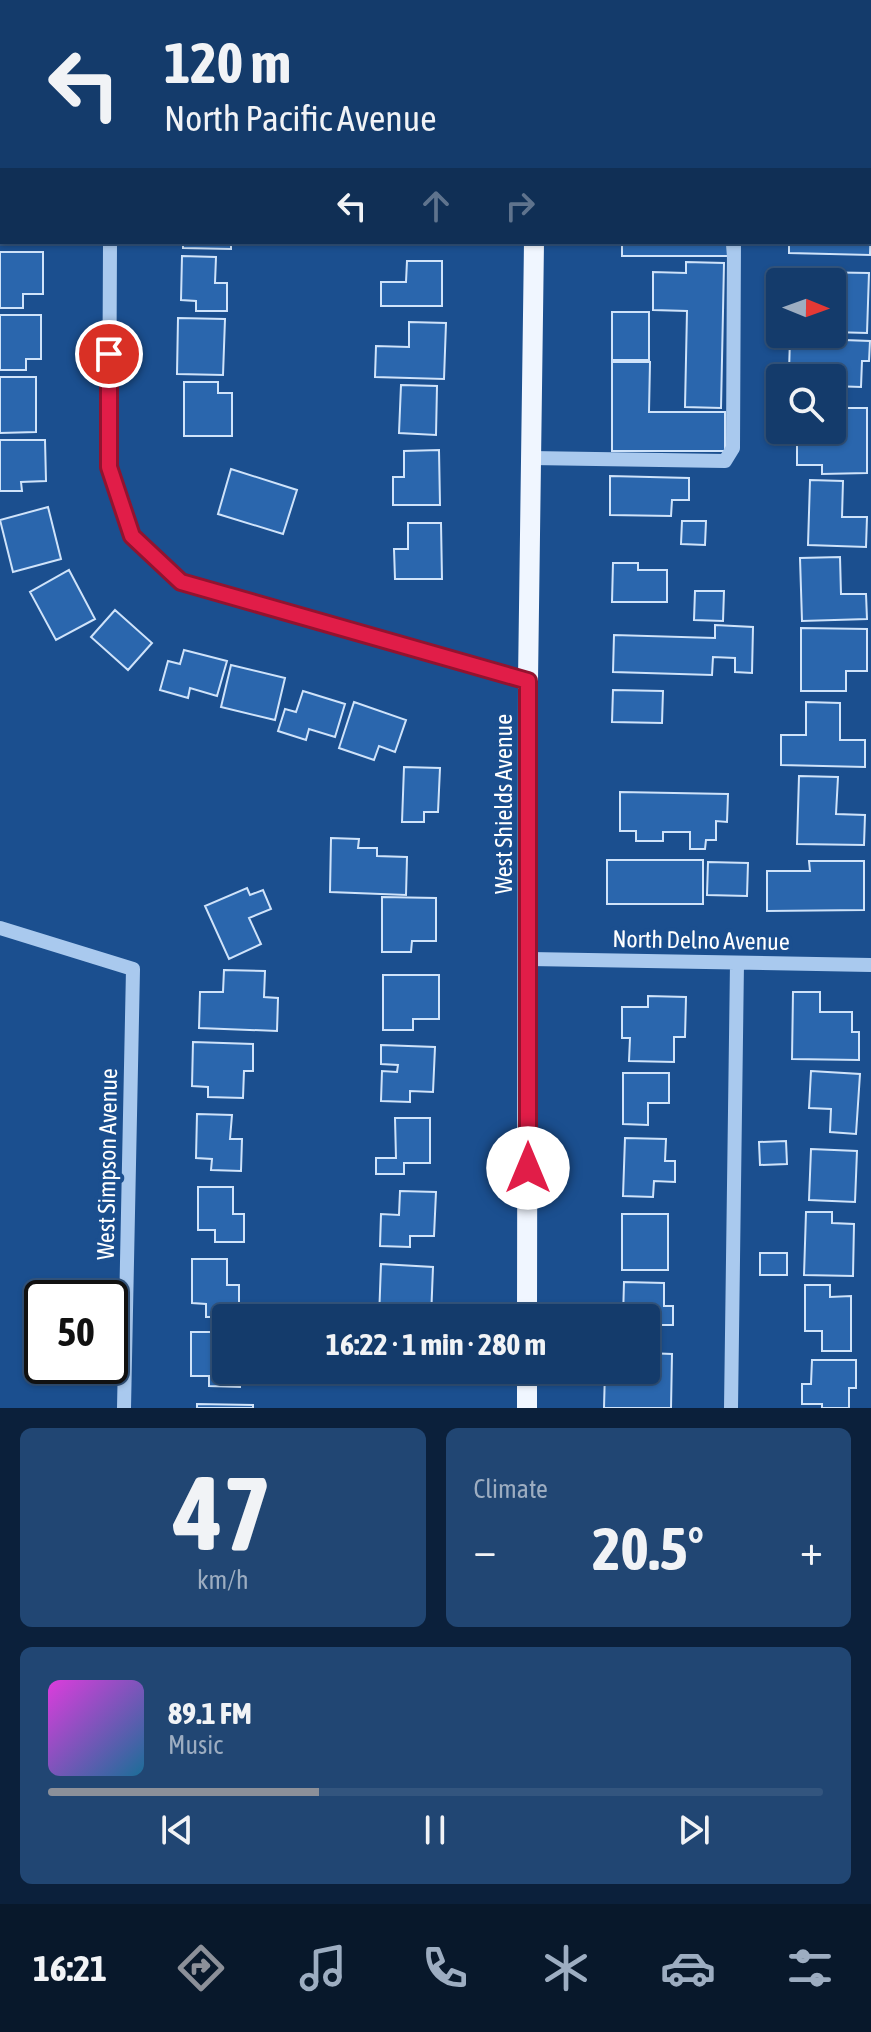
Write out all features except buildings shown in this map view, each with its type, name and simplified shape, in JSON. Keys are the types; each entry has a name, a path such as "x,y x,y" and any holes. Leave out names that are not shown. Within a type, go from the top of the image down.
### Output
{"main road":[{"name":"West Shields Avenue","path":"527,1304 528,681 534,244"},
{"path":"527,1384 527,1408"}],"street":[{"path":"110,244 109,467 132,536 181,582 528,681"},
{"path":"531,458 725,461 733,448 734,244"},
{"name":"West Simpson Avenue","path":"0,928 133,969 124,1408"},
{"name":"North Delno Avenue","path":"530,959 871,965"},
{"path":"731,1408 737,963"}],"route":[{"path":"109,354 109,467 132,536 181,582 528,681 528,1168"}]}
